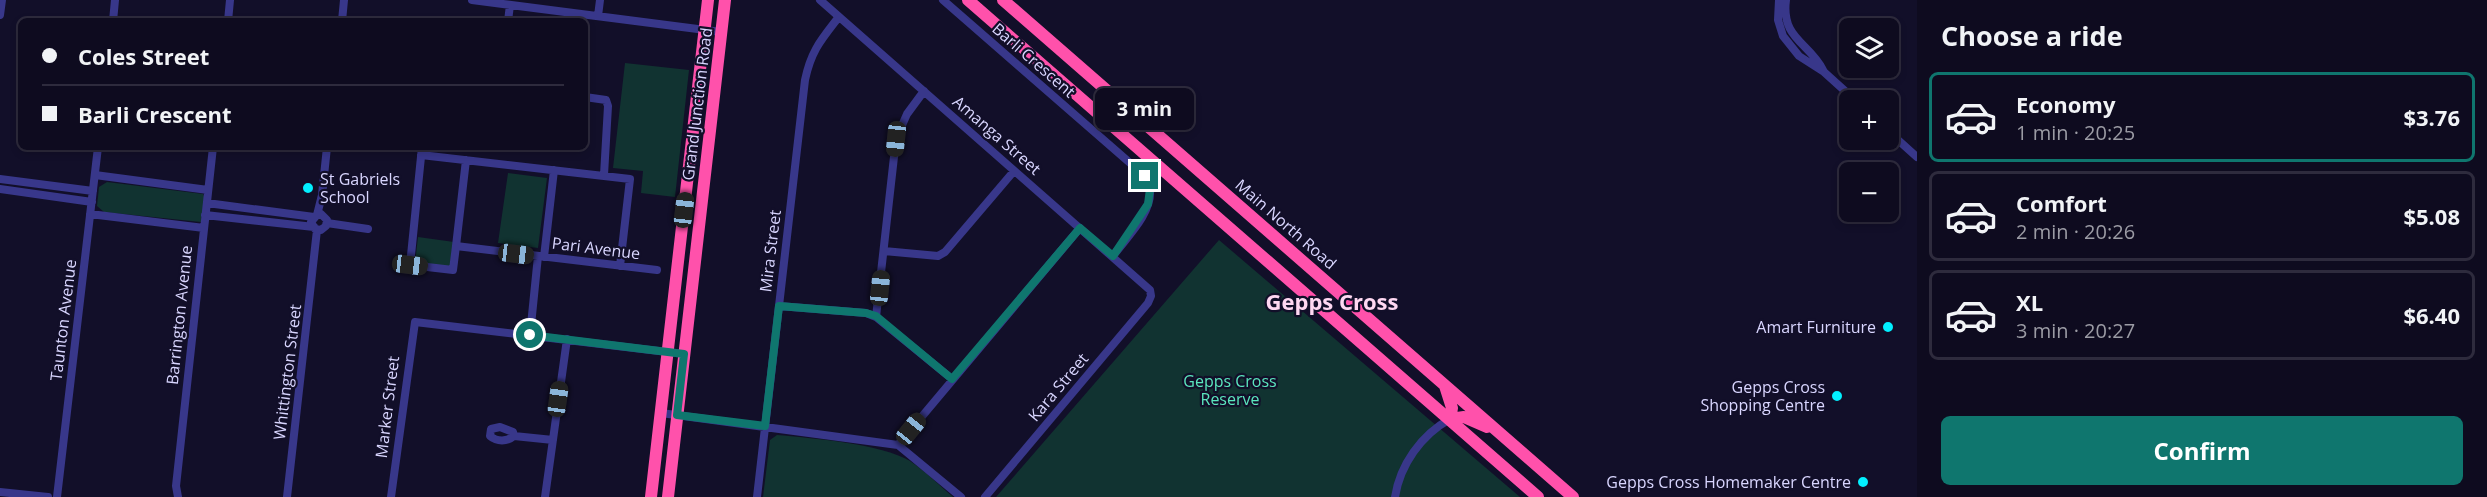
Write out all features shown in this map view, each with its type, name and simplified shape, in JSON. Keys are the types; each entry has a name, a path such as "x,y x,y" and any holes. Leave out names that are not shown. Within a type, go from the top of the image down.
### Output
{"highway":[{"name":"Grand Junction Road","path":"651,497 708,0"},
{"name":"Grand Junction Road","path":"668,497 725,0"},
{"path":"968,0 1539,497"},
{"name":"Main North Road","path":"1003,0 1574,497"},
{"path":"1444,384 1452,408 1450,419"},
{"path":"1450,419 1464,417 1495,430"}],"street":[{"path":"0,15 2,0"},
{"path":"113,18 116,0"},
{"path":"228,18 230,0"},
{"path":"342,18 344,0"},
{"path":"472,0 721,32"},
{"path":"598,16 600,0"},
{"name":"Amanga Street","path":"820,0 1144,283 1151,296"},
{"name":"Barli Crescent","path":"943,0 1145,176 1150,189 1148,204 1113,256"},
{"path":"1779,0 1778,20 1783,36 1799,56 1824,72 1844,90"},
{"path":"1786,0 1785,8 1790,31 1818,61 1824,72"},
{"path":"508,18 510,5"},
{"name":"Mira Street","path":"757,497 809,59 838,18"},
{"path":"876,316 896,139 907,114 924,91"},
{"path":"588,97 606,100 608,106 604,176"},
{"path":"1899,141 1917,157"},
{"name":"Taunton Avenue","path":"57,497 98,150"},
{"name":"Barrington Avenue","path":"172,497 176,486 213,150"},
{"name":"Whittington Street","path":"287,497 327,150"},
{"path":"466,160 453,270 410,265 422,151 466,160 630,179 620,266"},
{"path":"554,170 530,335 684,354"},
{"path":"884,251 938,256 945,252 1014,171"},
{"path":"95,175 208,190"},
{"path":"0,179 93,191"},
{"path":"0,189 92,202"},
{"path":"207,203 368,229"},
{"path":"90,214 204,228"},
{"path":"205,215 320,222"},
{"path":"898,445 1080,228"},
{"name":"Pari Avenue","path":"456,246 657,270"},
{"name":"Kara Street","path":"985,497 1148,303 1151,296"},
{"path":"779,306 866,313 876,316 952,379"},
{"name":"Marker Street","path":"391,497 415,322 530,335"},
{"path":"545,497 567,339"},
{"path":"661,413 898,445 961,497"},
{"path":"1395,497 1398,478 1411,455 1450,419"},
{"path":"514,436 553,440"},
{"name":"Barrington Avenue","path":"176,486 178,497"},
{"path":"0,492 48,497"}],"green space":[{"path":"625,63 689,70 675,197 641,193 643,171 613,168"},
{"path":"508,173 547,178 538,248 498,243"},
{"path":"107,182 203,194 205,199 201,222 104,212 97,206 99,187"},
{"path":"418,237 454,242 451,267 415,263"},
{"name":"Gepps Cross Reserve","path":"1219,240 1520,497 996,497"},
{"path":"777,435 865,446 898,455 916,465 953,497 763,497 770,440"}],"place":[{"name":"St Gabriels School","path":"308,188"},
{"name":"Amart Furniture","path":"1888,327"},
{"name":"Gepps Cross Shopping Centre","path":"1837,396"},
{"name":"Gepps Cross Homemaker Centre","path":"1863,482"}],"district":[{"name":"Gepps Cross","path":"1332,302"}],"route":[{"path":"530,335 684,354 677,415 765,426 779,306 866,313 876,316 952,379 1080,228 1113,256 1142,217 1148,204 1150,189 1145,176"}]}
